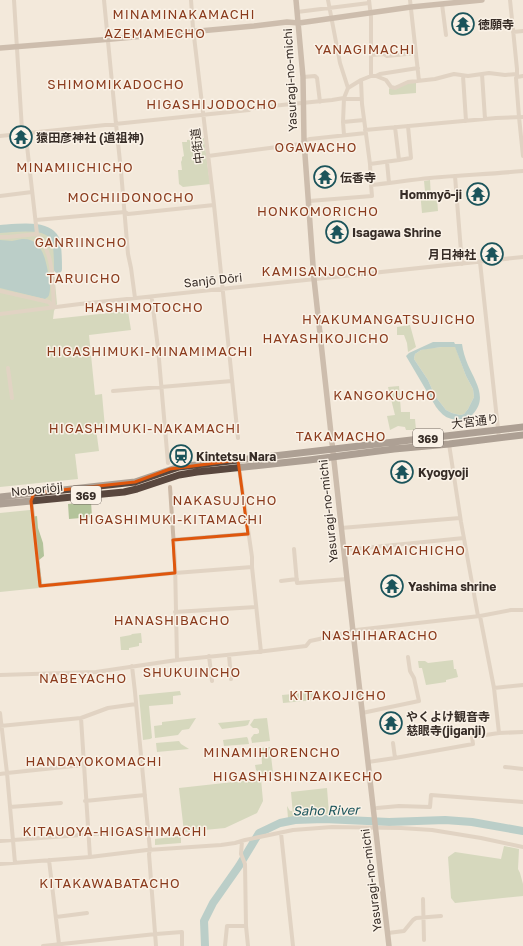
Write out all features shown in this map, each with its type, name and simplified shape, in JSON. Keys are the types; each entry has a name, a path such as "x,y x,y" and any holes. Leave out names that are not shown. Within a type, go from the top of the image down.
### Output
{"highway":[{"name":"大宮通り","path":"239,464 332,449 523,427"},
{"name":"大宮通り","path":"239,464 333,457 523,435"},
{"name":"369","path":"123,484 135,482 178,466 239,464"},
{"name":"369","path":"124,492 179,475 239,464"},
{"path":"123,484 124,492"},
{"name":"Noboriōji","path":"0,497 123,484"},
{"name":"Noboriōji","path":"0,504 124,492"}],"street":[{"path":"14,0 22,130 26,137 37,233 44,243 52,271 54,308"},
{"path":"104,0 128,254 135,298"},
{"name":"中街道","path":"191,0 238,438"},
{"name":"Yasuragi-no-michi","path":"296,0 299,23 304,103 304,141 314,279 389,946"},
{"path":"328,0 340,63 348,88"},
{"path":"410,0 419,81"},
{"path":"0,48 108,40 287,22 299,23 370,12 482,0"},
{"path":"510,0 517,69 516,78 521,117 523,156"},
{"path":"297,12 369,2 371,17 371,76"},
{"path":"442,4 446,35"},
{"path":"513,32 523,31"},
{"path":"371,55 384,54 387,56 416,53"},
{"path":"376,76 380,74 418,68"},
{"path":"517,69 523,68"},
{"path":"344,135 344,98 348,88 371,76 376,76 386,80 391,87 395,88 408,82 435,79 454,74 468,76 489,73 523,76"},
{"path":"482,74 485,119"},
{"path":"302,77 315,76 317,78 320,102"},
{"path":"463,76 466,121"},
{"path":"309,201 372,196 361,80"},
{"path":"0,136 249,110 251,108 320,102 344,98 362,99"},
{"path":"208,156 301,144 310,139 395,127 521,117"},
{"path":"343,122 364,120"},
{"path":"370,164 411,158 408,126"},
{"path":"395,127 399,160"},
{"path":"387,162 389,183"},
{"path":"371,185 428,178 523,171"},
{"path":"455,176 462,264"},
{"path":"0,196 32,192"},
{"path":"36,220 125,212 128,214 214,205"},
{"path":"0,237 37,233"},
{"name":"Sanjō Dōri","path":"0,314 135,298 523,257"},
{"path":"480,262 499,438"},
{"path":"0,291 49,302 54,308"},
{"path":"152,300 162,387 168,464"},
{"path":"8,368 12,398"},
{"path":"113,391 232,381"},
{"path":"449,444 460,518 494,688 499,734"},
{"path":"239,464 261,652"},
{"path":"170,488 175,573 177,660"},
{"path":"34,493 31,501 40,586 252,567"},
{"path":"341,528 460,518"},
{"path":"173,540 248,534"},
{"path":"344,550 464,538"},
{"path":"294,549 297,583 347,579"},
{"path":"281,581 297,579"},
{"path":"176,612 256,607"},
{"path":"0,675 96,672 209,656 261,652 306,646 310,641 363,629 479,616 510,610 523,610"},
{"path":"229,655 231,680"},
{"path":"209,656 212,681"},
{"path":"362,713 419,701 414,678 410,671 408,657"},
{"path":"132,666 150,850 149,854 156,946"},
{"path":"494,688 523,686"},
{"path":"1,726 81,718 108,708 136,704"},
{"path":"0,713 16,863"},
{"path":"81,718 90,856"},
{"path":"368,762 473,744 472,737 523,732"},
{"path":"393,743 395,758"},
{"path":"0,774 83,765"},
{"path":"505,767 523,769"},
{"path":"86,801 145,795"},
{"path":"377,808 399,806 430,807 431,795 523,802"},
{"path":"10,807 61,803"},
{"path":"0,864 221,845 293,830 319,827 375,826 401,828 450,833 523,847"},
{"path":"0,842 148,830"},
{"path":"281,833 293,946"},
{"path":"242,841 242,854 245,864 246,926 248,946"},
{"path":"516,846 523,844"},
{"path":"50,860 59,944"},
{"path":"423,899 424,940"},
{"path":"56,917 87,913"},
{"path":"388,933 404,931 416,918 441,916"},
{"path":"225,946 227,926 246,926"},
{"path":"43,946 182,932 182,946"}],"highlighted area":[{"path":"238,460 248,534 173,540 175,573 40,586 31,501 34,493 135,482 170,469"}],"green space":[{"path":"416,81 416,93 389,94 389,89 391,87"},
{"path":"204,138 210,184 183,187 179,184 178,170 182,170 181,162 182,157 184,156 182,142"},
{"path":"430,180 431,197 437,197 438,211 422,213 420,191 425,191 424,181"},
{"path":"34,226 45,229 53,235 57,241 60,271 54,271 57,304 53,319 128,311 131,330 89,335 95,395 102,394 105,428 96,429 99,451 75,454 78,479 0,487 0,228"},
{"path":"410,325 416,347 408,352 404,335 397,335 397,327"},
{"path":"455,346 466,376 473,389 474,397 468,409 464,414 460,415 446,410 435,396 428,380 414,359 415,354 421,350"},
{"path":"399,386 401,412 410,412 410,419 415,419 416,430 406,430 405,427 398,426 390,430 387,416 395,415 388,387"},
{"path":"91,502 92,517 69,519 68,504"},
{"path":"30,510 31,517 37,516 38,528 43,543 44,556 39,560 42,583 38,583 39,588 0,592 0,513"},
{"path":"141,633 142,643 139,643 139,646 129,648 129,650 121,650 120,637"},
{"path":"453,660 454,669 456,669 458,677 446,680 446,682 426,685 422,668 419,668 418,661 425,661 428,663"},
{"path":"180,691 181,695 173,696 173,704 149,706 152,738 143,740 139,695"},
{"path":"314,692 315,700 283,703 282,695"},
{"path":"196,718 189,729 182,730 178,735 155,738 154,726 162,725 162,722"},
{"path":"267,718 270,741 252,743 251,738 254,734 259,733 259,730 250,725 254,719"},
{"path":"250,720 248,725 245,726 222,729 218,723"},
{"path":"247,737 249,744 224,746 223,740"},
{"path":"179,741 189,749 157,752 156,743"},
{"path":"270,747 273,773 262,775 256,770 255,765 262,764 261,748"},
{"path":"261,779 263,801 257,813 225,828 184,832 179,788"},
{"path":"327,788 329,814 288,818 287,806 290,811 292,811 293,815 291,792"},
{"path":"181,836 181,843 155,845 155,839"},
{"path":"504,846 519,849 518,869 523,884 523,896 455,903 451,898 448,857 455,852 501,859"}],"water":[{"path":"22,239 34,242 38,245 43,255 47,266 50,284 49,295 45,299 0,288 0,240 12,241"},
{"path":"433,342 454,342 455,344 462,344 466,360 477,383 480,396 480,402 473,414 464,420 460,420 446,417 441,413 406,356 409,353","holes":["441,347 455,347 466,376 473,389 474,397 468,409 464,414 460,415 446,410 435,396 428,380 414,359 415,354 421,350"]}],"waterway":[{"path":"0,229 23,227 47,231 56,241 58,251 58,269"},
{"name":"Saho River","path":"205,946 204,921 213,903 239,866 259,833 280,823 295,820 324,819 389,822 445,820 472,822 523,831"}],"place":[{"name":"徳願寺","path":"463,24"},
{"name":"猿田彦神社 (道祖神)","path":"21,137"},
{"name":"伝香寺","path":"325,177"},
{"name":"Hommyō-ji","path":"478,194"},
{"name":"Isagawa Shrine","path":"337,232"},
{"name":"月日神社","path":"492,254"},
{"name":"Kintetsu Nara","path":"181,456"},
{"name":"Kyogyoji","path":"402,472"},
{"name":"Yashima shrine","path":"392,586"},
{"name":"やくよけ観音寺 慈眼寺(jiganji)","path":"391,723"}],"district":[{"name":"MINAMINAKAMACHI","path":"184,14"},
{"name":"AZEMAMECHO","path":"155,33"},
{"name":"YANAGIMACHI","path":"365,49"},
{"name":"SHIMOMIKADOCHO","path":"116,84"},
{"name":"HIGASHIJODOCHO","path":"212,104"},
{"name":"OGAWACHO","path":"316,147"},
{"name":"MINAMIICHICHO","path":"75,167"},
{"name":"MOCHIIDONOCHO","path":"131,197"},
{"name":"HONKOMORICHO","path":"318,211"},
{"name":"GANRIINCHO","path":"81,242"},
{"name":"KAMISANJOCHO","path":"320,271"},
{"name":"TARUICHO","path":"84,278"},
{"name":"HASHIMOTOCHO","path":"144,307"},
{"name":"HYAKUMANGATSUJICHO","path":"389,319"},
{"name":"HAYASHIKOJICHO","path":"326,338"},
{"name":"HIGASHIMUKI-MINAMIMACHI","path":"150,351"},
{"name":"KANGOKUCHO","path":"385,395"},
{"name":"HIGASHIMUKI-NAKAMACHI","path":"145,428"},
{"name":"TAKAMACHO","path":"341,436"},
{"name":"NAKASUJICHO","path":"225,500"},
{"name":"HIGASHIMUKI-KITAMACHI","path":"171,519"},
{"name":"TAKAMAICHICHO","path":"405,550"},
{"name":"HANASHIBACHO","path":"172,620"},
{"name":"NASHIHARACHO","path":"380,635"},
{"name":"SHUKUINCHO","path":"192,672"},
{"name":"NABEYACHO","path":"83,678"},
{"name":"KITAKOJICHO","path":"338,695"},
{"name":"MINAMIHORENCHO","path":"272,752"},
{"name":"HANDAYOKOMACHI","path":"94,761"},
{"name":"HIGASHISHINZAIKECHO","path":"298,776"},
{"name":"KITAUOYA-HIGASHIMACHI","path":"115,831"},
{"name":"KITAKAWABATACHO","path":"110,883"}]}
